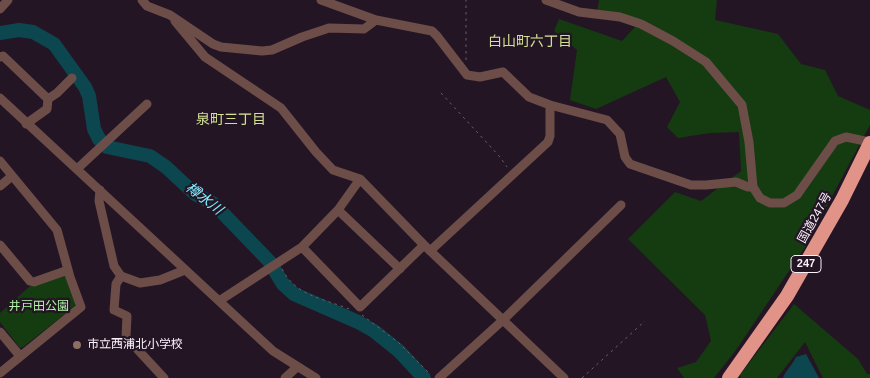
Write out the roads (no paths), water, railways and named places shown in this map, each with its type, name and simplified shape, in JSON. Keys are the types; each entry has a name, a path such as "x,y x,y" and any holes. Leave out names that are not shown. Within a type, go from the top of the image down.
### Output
{"highway":[{"name":"国道247号","path":"729,378 787,296 842,200 870,142"}],"street":[{"path":"0,9 8,0"},
{"path":"142,0 147,6 170,15 213,44 221,47 262,51 272,50 329,28 364,29 376,20"},
{"path":"321,0 376,20 432,31 467,75 475,76 503,72 529,97 550,105 607,120 620,134 625,157 630,164 691,185 736,182 753,187"},
{"path":"546,0 579,12 620,17 641,24 686,48 706,62 742,105 749,142 753,187 760,198 770,203 776,204 791,200 807,182 835,140 846,137 870,142"},
{"path":"170,15 205,56 281,108 333,170 360,179 427,248 564,378"},
{"path":"0,57 3,56 48,99"},
{"path":"26,124 47,108 48,99 72,78"},
{"path":"77,170 147,104"},
{"path":"2,105 100,190 273,351 316,378"},
{"path":"302,247 360,307 400,269 512,175 549,139 550,105"},
{"path":"0,161 57,230 81,307 0,373"},
{"path":"0,186 12,176"},
{"path":"219,301 302,247 338,210 360,179"},
{"path":"100,190 99,201 114,266 121,276 140,283 160,280 185,270"},
{"path":"437,378 503,320 621,205"},
{"path":"338,210 400,269"},
{"path":"0,245 30,281 34,282 68,270"},
{"path":"121,276 116,284 114,310 127,316 126,336 164,378"},
{"path":"0,332 20,356"},
{"path":"285,378 297,367"}],"water":[{"path":"806,354 819,378 783,378 796,357"}],"waterway":[{"name":"樽水川","path":"0,33 19,30 33,32 54,44 85,87 89,96 94,129 99,139 107,147 150,156 166,167 195,194 214,204 269,261 283,284 294,294 374,331 399,351 424,378"}],"place":[{"name":"市立西浦北小学校","path":"77,345"}],"district":[{"name":"白山町六丁目","path":"530,42"},
{"name":"泉町三丁目","path":"231,120"}],"park label":[{"name":"井戸田公園","path":"39,307"}]}
